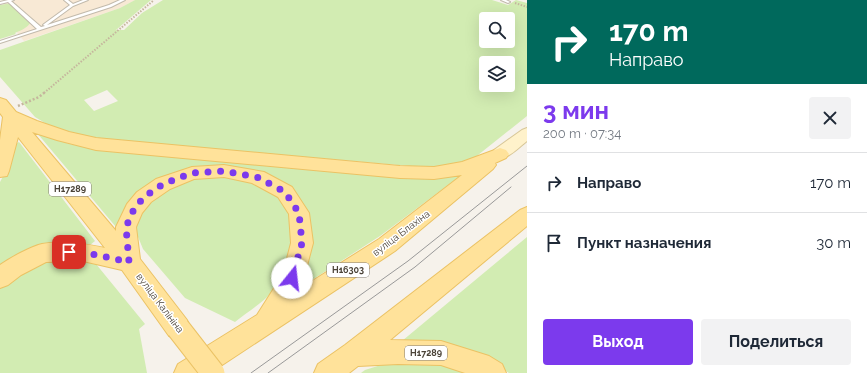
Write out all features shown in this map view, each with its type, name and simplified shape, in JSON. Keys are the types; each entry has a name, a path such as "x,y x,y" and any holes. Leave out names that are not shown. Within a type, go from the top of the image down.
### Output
{"main road":[{"path":"6,110 51,133 73,140 96,144 400,172 434,173 465,168 500,154"},
{"path":"0,171 10,135 6,110"},
{"name":"вуліца Калініна","path":"6,110 129,262 213,373"},
{"name":"вуліца Блахіна","path":"186,373 387,245 527,133"},
{"path":"0,278 13,268 43,253 83,252 129,262 126,227 134,209 144,197 163,184 192,173 224,171 257,177 285,192 299,213 302,243 292,278 263,324"},
{"path":"327,373 354,354 527,215"},
{"name":"Н17289","path":"354,354 398,352 441,353 480,365 493,373"}],"lane":[{"path":"66,0 72,4"},
{"path":"40,29 72,4 86,0"},
{"path":"0,42 110,6 123,0"},
{"path":"503,0 508,2"},
{"path":"0,3 11,1 40,29"}],"path":[{"path":"6,110 39,97 154,0"},
{"path":"508,2 527,7"}],"shaded area":[{"path":"4,0 135,0 120,8 24,41 2,14"}],"green space":[{"path":"135,0 151,0 116,30 124,30 142,13 163,0 492,0 508,5 516,0 527,3 527,116 468,163 432,168 99,139 55,129 35,117 0,77 0,50 120,8","holes":["107,90 118,101 94,111 84,100"]},
{"path":"12,3 16,4 32,20 27,26 15,33 16,34 0,39 0,5"},
{"path":"37,133 70,144 93,148 434,178 460,176 380,236 298,289 291,188 189,170 126,207 116,227"},
{"path":"19,142 95,241 90,245 0,270 0,182 7,169 15,144"},
{"path":"224,176 259,185 278,195 287,205 293,217 295,230 291,258 279,283 263,301 235,322 185,298 143,249 134,227 140,210 165,188 193,178"},
{"path":"527,237 527,373 509,373 482,356 402,341"},
{"path":"45,259 80,259 96,264 145,324 139,329 147,373 0,373 0,286"},
{"path":"400,359 441,361 477,373 361,373 365,370"}],"tram line":[{"path":"251,373 408,261 527,166"},
{"path":"268,373 415,267 511,187"}],"route":[{"path":"69,252 83,252 129,262 126,227 134,209 144,197 163,184 192,173 224,171 257,177 285,192 299,213 302,243 292,278"}]}
